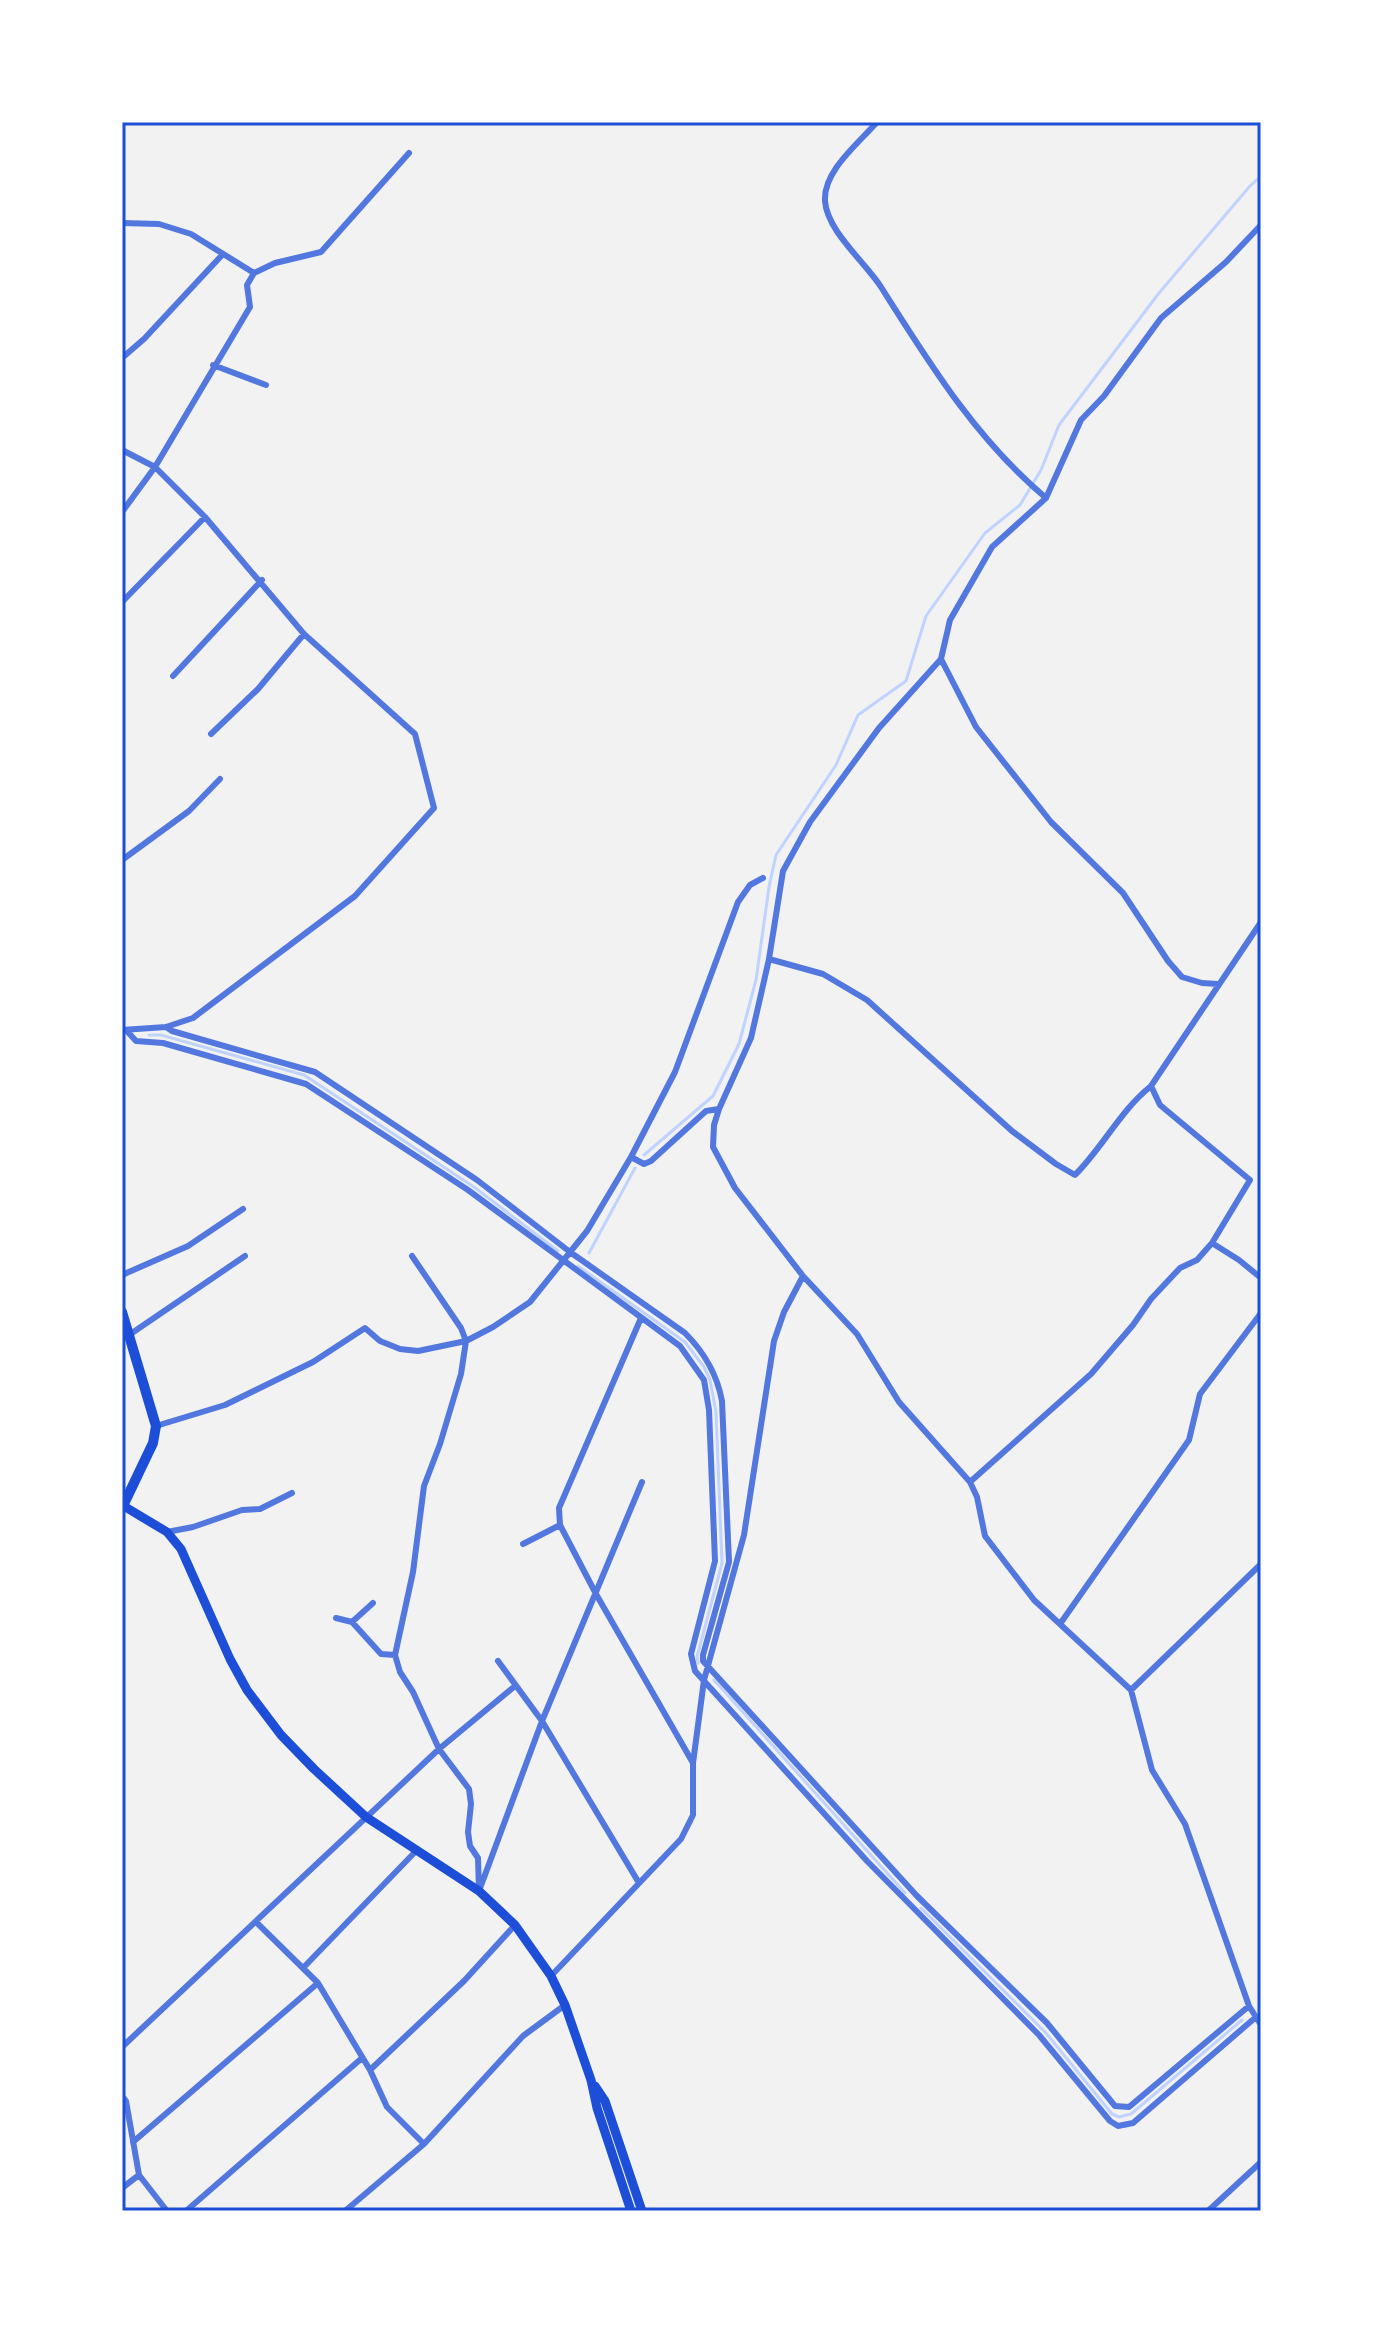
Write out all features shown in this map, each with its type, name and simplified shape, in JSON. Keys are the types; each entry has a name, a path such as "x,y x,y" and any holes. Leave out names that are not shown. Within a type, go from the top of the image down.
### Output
{"main road":[{"path":"122,1312 156,1426 153,1443 122,1506 167,1532 181,1549 230,1659 247,1690 281,1735 366,1817 479,1891 515,1925 551,1976 565,2005 631,2211"},
{"path":"591,2080 605,2101 642,2211"}],"street":[{"path":"877,122 828,179 825,200 829,220 881,286 932,368 993,449 1046,498"},
{"path":"122,512 155,467 250,307 247,285 254,273 275,263 321,252 409,153"},
{"path":"122,223 159,224 191,234 254,273"},
{"path":"1261,225 1226,262 1161,318 1104,396 1081,420 1046,498 992,547 950,620 941,659 879,728 810,822 783,871 769,959 748,1046 719,1109 714,1125 713,1147 735,1188 803,1276 857,1334 899,1402 970,1482 977,1497 985,1536 1034,1600 1131,1690 1152,1770 1185,1824 1249,2006 1261,2025"},
{"path":"122,358 144,339 223,254"},
{"path":"213,365 266,385"},
{"path":"122,450 155,467 262,580 304,634 415,734 434,808 355,896 193,1018 166,1027 124,1030"},
{"path":"122,602 205,517"},
{"path":"173,676 262,580"},
{"path":"211,734 258,689 304,634"},
{"path":"941,659 976,727 1051,822 1123,893 1168,961 1182,977 1218,984"},
{"path":"122,860 189,811 220,779"},
{"path":"156,1426 225,1405 313,1362 365,1328 380,1341 400,1349 418,1351 466,1341 530,1302 587,1231 631,1157 675,1072 738,902 750,885 763,878"},
{"path":"769,959 823,974 867,1000 1012,1131 1075,1175 1091,1160 1133,1100 1151,1086 1261,922"},
{"path":"166,1027 315,1072 477,1180 570,1252 685,1333 703,1353 720,1388 729,1562 703,1661 917,1896 1047,2023 1115,2106 1129,2107 1249,2006"},
{"path":"124,1030 136,1041 163,1043 306,1084 468,1190 680,1346 698,1369 707,1394 715,1561 691,1654 695,1671 908,1904 1039,2035 1110,2121 1118,2126 1133,2123 1256,2017"},
{"path":"970,1482 1091,1374 1151,1299 1180,1268 1197,1260 1212,1243 1250,1180 1160,1105 1151,1086"},
{"path":"631,1157 644,1164 651,1161 706,1111 719,1109"},
{"path":"122,1275 188,1246 243,1209"},
{"path":"1212,1243 1261,1278"},
{"path":"129,1335 245,1256"},
{"path":"412,1256 461,1328 466,1341 461,1374 424,1486 413,1572 395,1655 400,1672 413,1692 439,1749 469,1789 468,1832 470,1846 478,1858 479,1891"},
{"path":"551,1976 681,1839 693,1815 693,1763 704,1680 744,1535 774,1341 784,1312 803,1276"},
{"path":"1060,1624 1189,1440 1200,1394 1261,1313"},
{"path":"641,1318 559,1508 560,1525 693,1763"},
{"path":"479,1891 542,1721 642,1482"},
{"path":"167,1532 193,1527 242,1510 260,1509 292,1493"},
{"path":"523,1544 560,1525"},
{"path":"1131,1690 1261,1564"},
{"path":"352,1622 373,1603"},
{"path":"336,1618 352,1622 381,1654 395,1655"},
{"path":"498,1661 542,1721 639,1883"},
{"path":"122,2047 439,1749 515,1686"},
{"path":"303,1968 416,1851"},
{"path":"908,1904 917,1896"},
{"path":"256,1922 318,1983 370,2070 387,2107 424,2144"},
{"path":"370,2070 464,1981 515,1925"},
{"path":"133,2142 318,1983"},
{"path":"345,2211 424,2144 523,2036 565,2005"},
{"path":"186,2211 362,2058"},
{"path":"123,2101 139,2175 167,2211"},
{"path":"1208,2211 1261,2162"},
{"path":"122,2188 139,2175"}],"waterway":[{"path":"644,1155 713,1096 739,1044 756,980 776,855 836,765 858,715 906,681 926,616 985,533 1020,505 1041,470 1059,425 1159,293 1261,176"},
{"path":"149,1035 161,1035 304,1075 474,1187 558,1251"},
{"path":"589,1253 635,1168"},
{"path":"578,1266 685,1342 710,1380 716,1412 722,1563 698,1663"},
{"path":"714,1680 905,1893"},
{"path":"921,1908 1046,2033 1112,2114 1119,2117 1131,2114 1242,2020"}]}
